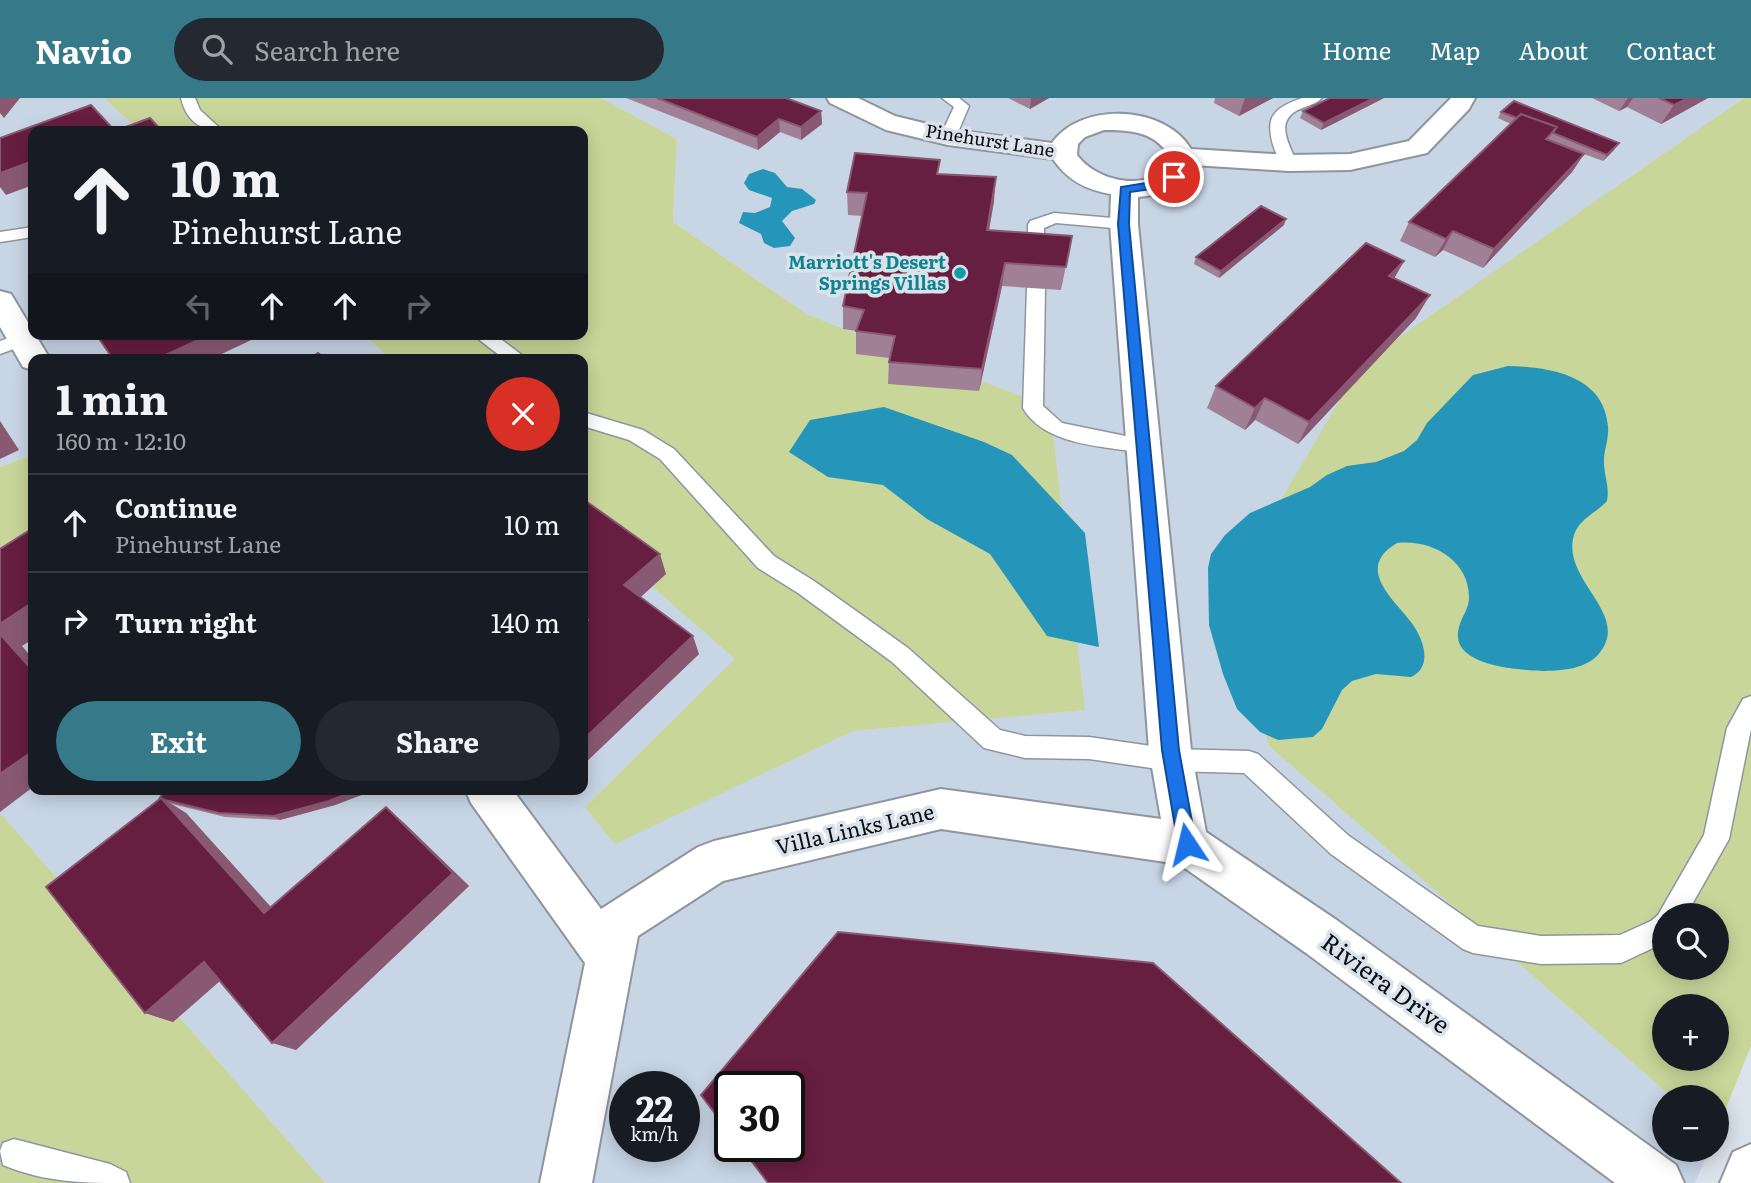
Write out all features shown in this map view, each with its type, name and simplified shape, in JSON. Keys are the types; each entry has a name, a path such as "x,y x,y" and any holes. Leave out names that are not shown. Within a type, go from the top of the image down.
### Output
{"street":[{"name":"Pinehurst Lane","path":"839,98 886,122 948,137 1063,152"},
{"path":"1182,156 1289,163 1350,162 1418,147 1463,98"},
{"path":"1101,122 1118,122 1153,129 1177,146 1182,156 1181,167 1174,177 1161,184 1125,189 1098,183 1075,172 1063,152 1065,142 1073,133 1101,122"},
{"path":"1125,189 1124,224 1171,755 1187,844"},
{"path":"0,301 24,345"},
{"path":"490,795 609,958"},
{"name":"Villa Links Lane","path":"566,1183 618,922 714,862 941,809 1187,844"},
{"name":"Riviera Drive","path":"1187,844 1322,937 1658,1183"},
{"path":"1746,1183 1751,1170"}],"lane":[{"path":"188,98 189,107 209,126"},
{"path":"948,137 962,106 949,98"},
{"path":"1289,163 1277,130 1279,118 1289,109 1315,98"},
{"path":"1036,257 1036,225 1054,218 1124,224"},
{"path":"0,237 28,233"},
{"path":"1036,288 1033,408 1056,429 1143,446"},
{"path":"490,340 511,354"},
{"path":"588,421 636,435 667,454 765,562 806,587 900,655 993,740 1025,747 1089,748 1249,762 1340,845 1474,939 1541,950 1621,949 1652,935"},
{"path":"1678,903 1716,839 1739,728 1751,706"},
{"path":"14,1154 110,1179 115,1183"}],"shaded area":[{"path":"0,98 104,98 135,126 28,126 28,340 370,340 385,354 28,354 28,456 0,467"},
{"path":"601,98 1744,98 1362,364 1269,746 1658,1085 1652,1085 1652,1162 1704,1162 1695,1183 325,1183 0,813 0,554 28,533 28,795 588,795 588,530 736,659 586,806 616,843 853,731 1084,710 1050,407 808,315 673,222 677,139"}],"green space":[{"path":"104,98 601,98 677,139 673,222 808,315 1050,407 1085,710 853,731 615,844 585,807 735,659 588,530 588,354 385,354 370,340 588,340 588,126 135,126"},
{"path":"1744,98 1751,98 1751,1046 1729,1100 1729,1085 1658,1085 1269,746 1226,593 1361,364"},
{"path":"28,456 28,533 0,554 0,467"},
{"path":"0,813 325,1183 0,1183"}],"water":[{"path":"763,169 775,173 787,187 802,189 816,200 814,204 792,211 782,221 795,238 790,246 774,248 764,243 761,234 739,223 743,212 755,213 770,207 772,198 749,190 744,183 749,174"},
{"path":"1508,366 1540,369 1572,377 1596,395 1604,409 1608,426 1604,458 1607,501 1576,529 1573,552 1577,568 1603,612 1607,626 1606,641 1597,656 1573,668 1544,671 1480,661 1462,648 1458,639 1469,597 1467,584 1455,562 1434,548 1422,544 1397,543 1379,562 1378,572 1387,593 1419,636 1424,659 1418,672 1411,677 1376,674 1352,681 1342,690 1322,729 1313,737 1278,740 1260,732 1237,709 1223,674 1209,625 1208,568 1211,554 1225,535 1250,513 1310,487 1347,466 1376,462 1404,451 1417,440 1427,423 1473,375"},
{"path":"884,407 984,442 1012,455 1085,533 1099,647 1047,636 990,554 927,519 883,485 828,477 789,452 810,420"}],"building":[{"path":"657,98 786,98 821,111 801,127 779,119 757,137"},
{"path":"1330,98 1374,98 1324,123 1303,111"},
{"path":"1659,98 1688,98 1674,105"},
{"path":"1514,101 1619,143 1607,155 1553,133 1557,127 1521,114 1517,118 1501,112"},
{"path":"91,105 110,126 33,126"},
{"path":"1521,114 1557,127 1546,139 1584,154 1494,249 1453,231 1446,239 1409,222"},
{"path":"150,118 157,126 128,126"},
{"path":"28,128 28,163 0,173 0,138"},
{"name":"Marriott's Desert Springs Villas","path":"855,153 940,160 937,174 996,177 987,230 1072,236 1066,267 1005,263 982,369 889,362 895,336 856,331 864,310 843,306 867,193 847,192"},
{"path":"1261,206 1286,219 1221,271 1196,257"},
{"path":"1366,243 1404,261 1389,276 1430,295 1309,422 1265,398 1255,408 1216,386"},
{"path":"100,340 198,340 168,354 110,354"},
{"path":"588,503 660,554 624,585 693,636 588,735"},
{"path":"28,531 28,605 0,624 0,549"},
{"path":"0,634 28,665 28,754 0,774"},
{"path":"162,795 344,795 274,816 219,813 159,799"},
{"path":"161,798 264,913 386,807 453,873 272,1043 204,962 145,1013 46,887"},
{"path":"838,932 1153,963 1401,1183 768,1183 752,1162 805,1162 805,1071 721,1071"},
{"path":"714,1080 714,1112 701,1095"}],"place":[{"name":"Marriott's Desert Springs Villas","path":"960,273"}],"route":[{"path":"1174,177 1161,184 1125,189 1124,224 1170,750 1187,844"}]}
